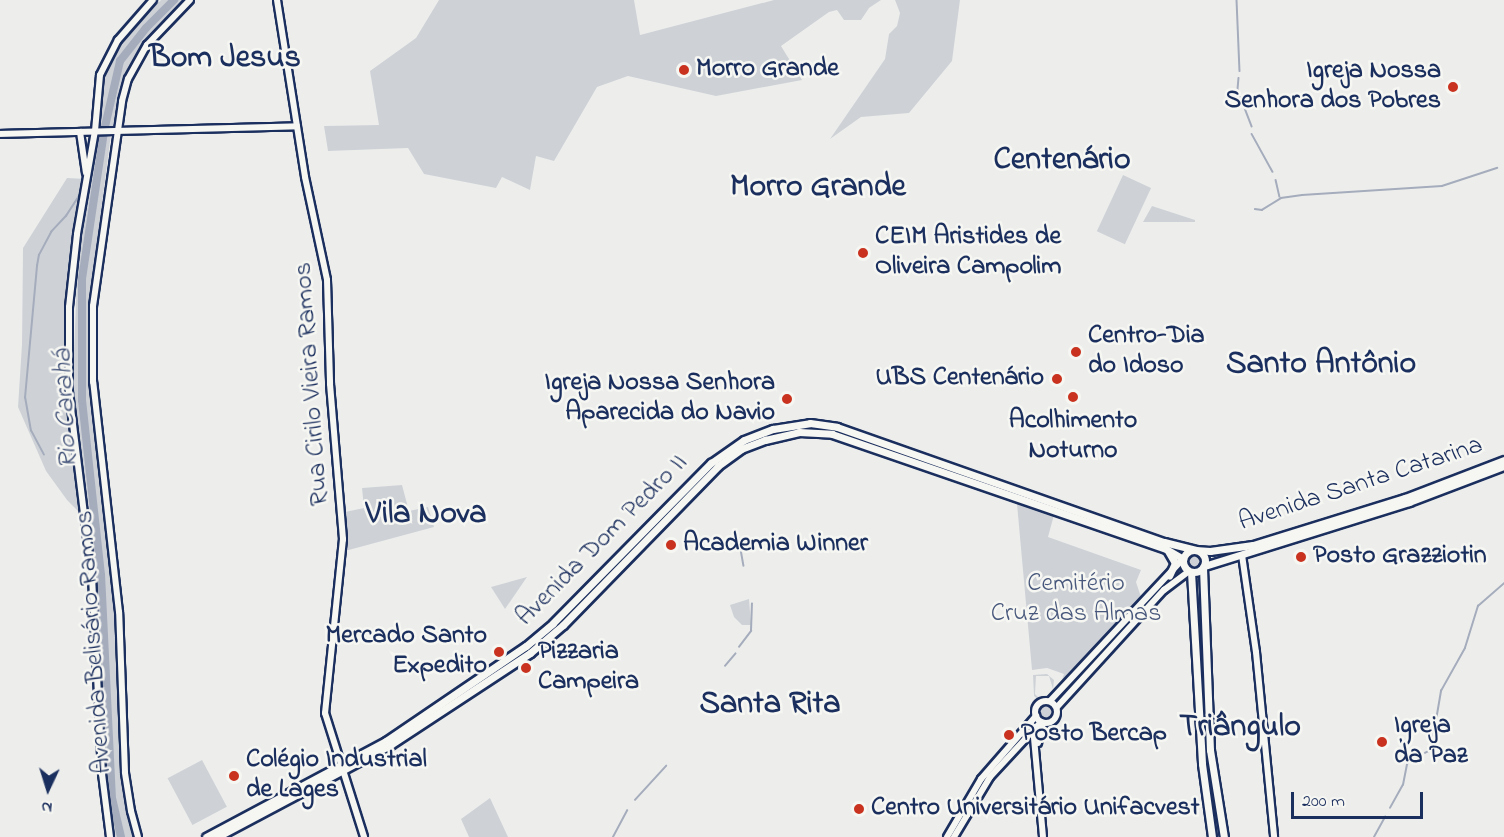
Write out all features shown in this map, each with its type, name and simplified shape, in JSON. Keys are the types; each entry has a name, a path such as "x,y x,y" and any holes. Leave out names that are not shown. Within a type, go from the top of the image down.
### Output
{"main road":[{"name":"Avenida Belisário Ramos","path":"110,837 102,774 92,589 68,365 70,285 96,131 97,92 106,60 124,32 153,0"},
{"name":"Avenida Belisário Ramos","path":"138,837 126,784 119,612 92,360 95,280 125,88 136,62 147,45 190,0"},
{"name":"Rua Cirilo Vieira Ramos","path":"277,0 297,126 327,280 330,384 343,539 325,713 364,837"},
{"path":"0,134 297,126"},
{"path":"80,132 87,179"},
{"name":"Avenida Dom Pedro II","path":"218,837 342,768 394,736 532,642 719,456 744,440 783,427 816,423 837,427 1164,542 1195,550"},
{"name":"Avenida Dom Pedro II","path":"206,837 390,745 536,648 563,625 718,466 741,449 772,438 808,432 832,434 1166,549 1183,559"},
{"name":"Avenida Santa Catarina","path":"1195,550 1228,550 1254,545 1406,498 1504,460"},
{"name":"Avenida Santa Catarina","path":"1203,567 1409,502 1504,466"},
{"path":"1166,549 1174,560 1169,576"},
{"path":"1034,719 1042,723 1050,723 1056,718 1057,707 1162,588 1186,553 1195,550 1204,556 1210,750 1224,837"},
{"path":"1242,555 1262,703 1274,837"},
{"path":"1183,559 1184,566 1190,572 1202,764 1212,837"},
{"path":"1043,837 1038,761 1033,729 1038,704 1050,701 1162,588 1203,567"},
{"path":"1050,701 1057,707"},
{"path":"948,837 981,779 1034,719"},
{"path":"954,837 983,786 1033,729 1042,723"},
{"path":"1038,761 1042,723"}],"green space":[{"path":"161,0 186,0 147,41 132,62 120,93 113,127 98,127 99,96 110,63 122,41"},
{"path":"439,0 634,0 640,35 774,0 881,0 869,8 861,20 844,20 837,10 829,12 781,46 802,80 716,96 628,76 597,87 554,161 536,156 530,190 502,177 496,188 424,174 408,148 328,151 324,126 379,125 370,71 416,38"},
{"path":"895,0 960,0 952,61 909,113 861,117 830,139 885,59 889,34 897,26 900,13"},
{"path":"111,134 91,289 89,373 112,557 123,785 135,837 113,837 105,786 97,607 73,378 78,252 87,190 97,137"},
{"path":"1123,175 1151,188 1125,244 1097,231"},
{"path":"67,178 87,179 73,263 68,365 85,518 67,500 46,471 18,407 22,344 23,248"},
{"path":"1152,206 1195,220 1195,222 1143,222"},
{"path":"819,428 834,430 1002,490 827,430 801,430 760,439 699,481 728,453 751,441 774,434 801,429"},
{"path":"699,481 536,644 398,738 523,651"},
{"path":"402,485 409,511 428,507 434,527 345,551 345,512 364,508 362,488"},
{"name":"Cemitério Cruz das Almas","path":"1020,502 1054,515 1048,537 1141,570 1136,582 1142,600 1087,660 1068,671 1087,662 1052,696 1039,700 1034,696 1033,675 1047,674 1054,680 1053,689 1049,676 1036,676 1035,694 1038,697 1053,694 1060,686 1064,674 1047,668 1032,670 1017,504"},
{"path":"1194,553 1202,561 1194,569 1186,561"},
{"path":"1201,573 1198,583 1204,740 1217,824 1212,824 1202,750 1194,576"},
{"path":"527,577 505,609 491,587"},
{"path":"1159,590 1060,701 1057,698"},
{"path":"749,599 751,625 742,625 734,617 730,605"},
{"path":"1043,704 1049,704 1054,712 1052,718 1043,720 1038,715 1038,709"},
{"path":"202,760 227,807 192,825 168,778"},
{"path":"490,798 508,837 469,837 461,819"}],"waterway":[{"name":"Rio Carahá","path":"121,837 112,799 101,575 82,400 82,279 104,131 120,61 146,28 174,0"},
{"path":"1237,0 1240,71"},
{"path":"1239,78 1238,90 1252,126"},
{"path":"1252,134 1273,172"},
{"path":"1255,209 1262,210 1281,198 1302,195 1442,186 1497,168"},
{"path":"1276,180 1280,197"},
{"path":"44,455 31,431 25,398 37,266 39,255 51,232 66,216 81,193"},
{"path":"739,538 744,566"},
{"path":"1425,753 1429,751 1433,738 1441,691 1465,648 1478,606 1504,583"},
{"path":"739,647 751,631 752,604"},
{"path":"725,666 735,654"},
{"path":"1390,808 1403,785 1407,764 1413,759"},
{"path":"635,800 666,766"},
{"path":"613,837 627,811"},
{"path":"1374,837 1385,817"}],"place":[{"name":"Morro Grande","path":"684,70"},
{"name":"Igreja Nossa Senhora dos Pobres","path":"1453,87"},
{"name":"CEIM Aristides de Oliveira Campolim","path":"863,253"},
{"name":"Centro-Dia do Idoso","path":"1076,352"},
{"name":"UBS Centenário","path":"1057,379"},
{"name":"Acolhimento Noturno","path":"1073,397"},
{"name":"Igreja Nossa Senhora Aparecida do Navio","path":"787,399"},
{"name":"Academia Winner","path":"671,545"},
{"name":"Posto Grazziotin","path":"1301,557"},
{"name":"Mercado Santo Expedito","path":"499,652"},
{"name":"Pizzaria Campeira","path":"526,668"},
{"name":"Posto Bercap","path":"1009,735"},
{"name":"Igreja da Paz","path":"1382,742"},
{"name":"Colégio Industrial de Lages","path":"234,776"},
{"name":"Centro Universitário Unifacvest","path":"859,809"}],"district":[{"name":"Bom Jesus","path":"225,59"},
{"name":"Centenário","path":"1062,161"},
{"name":"Morro Grande","path":"818,188"},
{"name":"Santo Antônio","path":"1321,365"},
{"name":"Vila Nova","path":"426,515"},
{"name":"Santa Rita","path":"770,705"},
{"name":"Triângulo","path":"1240,728"}]}
